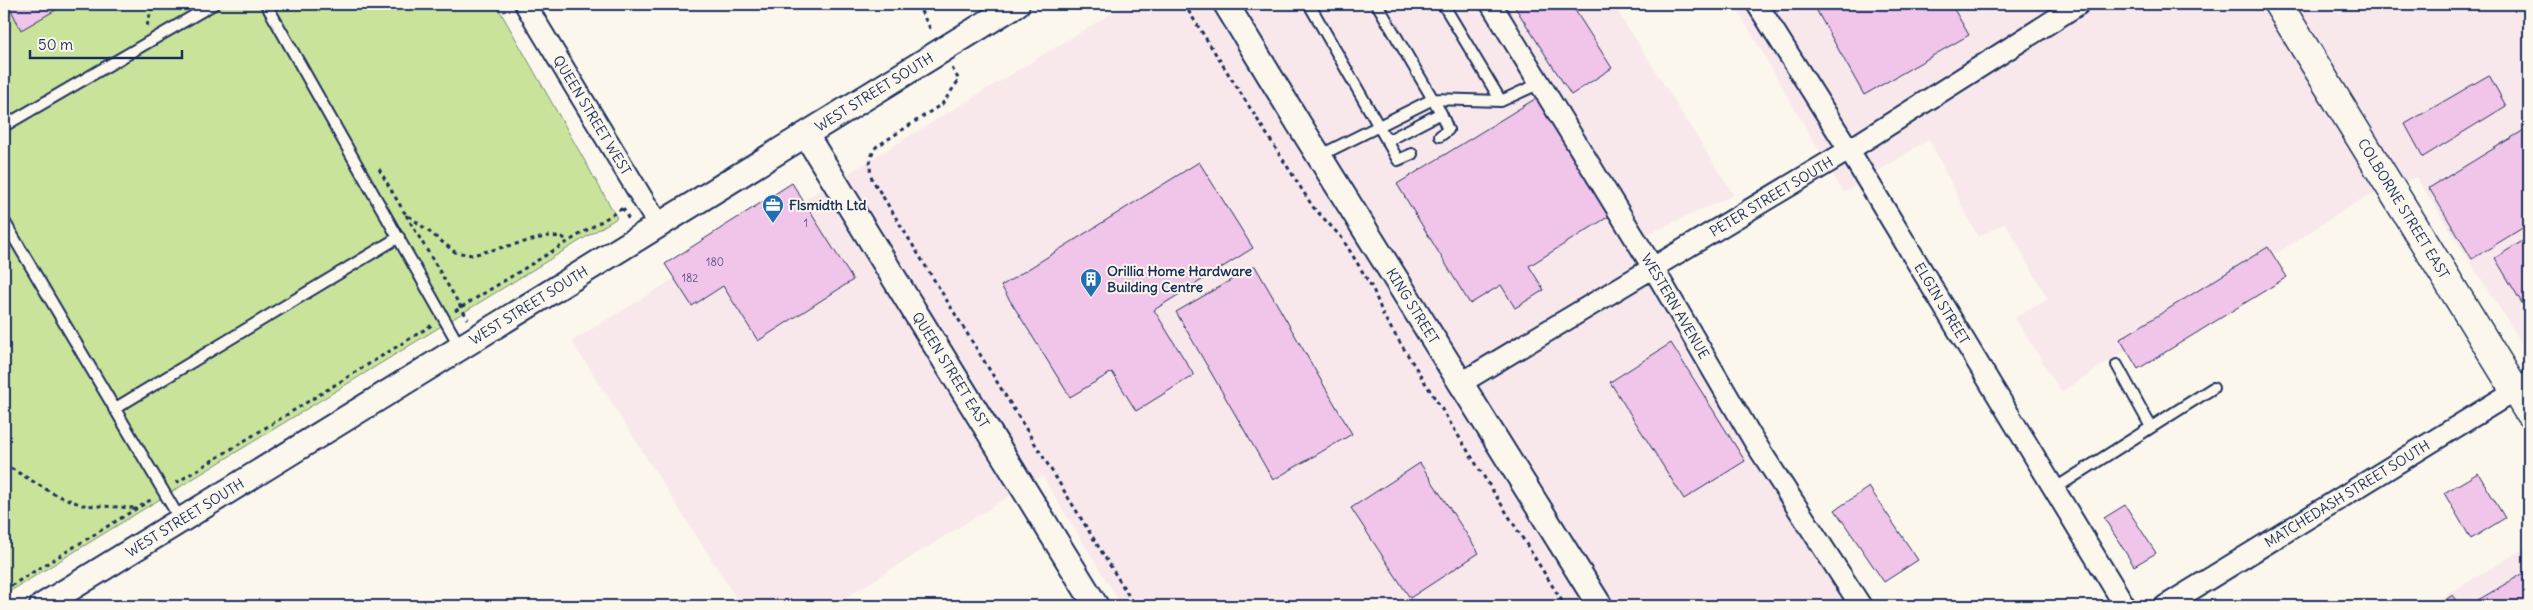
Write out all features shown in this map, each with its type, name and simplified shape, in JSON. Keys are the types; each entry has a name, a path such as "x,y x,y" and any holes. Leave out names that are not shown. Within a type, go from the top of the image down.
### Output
{"main road":[{"name":"COLBORNE STREET EAST","path":"2278,4 2525,395"}],"street":[{"name":"QUEEN STREET WEST","path":"525,4 659,226"},
{"name":"WEST STREET SOUTH","path":"42,606 1017,4"},
{"name":"KING STREET","path":"1226,4 1600,606"},
{"name":"WESTERN AVENUE","path":"1491,4 1538,84 1652,266 1754,441 1861,606"},
{"name":"ELGIN STREET","path":"1756,4 1849,150 2125,606"},
{"name":"PETER STREET SOUTH","path":"1460,383 1652,266 1849,150 2079,4"},
{"name":"QUEEN STREET EAST","path":"806,135 1096,606"},
{"name":"MATCHEDASH STREET SOUTH","path":"2166,606 2525,395"}],"lane":[{"path":"4,126 214,4"},
{"path":"266,4 444,318 469,342"},
{"path":"1309,4 1398,160 1412,154"},
{"path":"1377,4 1441,113 1448,130 1440,136"},
{"path":"1443,4 1501,101"},
{"path":"1320,156 1378,125 1433,99 1501,101 1538,84"},
{"path":"1387,141 1441,113"},
{"path":"4,221 181,521"},
{"path":"114,409 398,237"},
{"path":"2117,365 2151,427"},
{"path":"2054,489 2212,388"}],"path":[{"path":"917,4 941,51 959,80 942,104 876,147 871,154 869,169 872,179 1135,606"},
{"path":"1184,4 1313,207 1342,238 1374,289 1389,326 1565,606"},
{"path":"375,162 462,307 469,342"},
{"path":"4,590 622,208"},
{"path":"404,212 445,245 464,255 548,236 562,237 568,241"},
{"path":"4,464 54,494 82,505 136,508"}],"shaded area":[{"path":"1127,4 1613,4 1734,195 1630,242 1862,606 1122,606 1042,476 832,606 741,606 572,341"},
{"path":"1734,4 2529,4 2529,354 2416,177 2360,200 2061,392 2015,318 2048,299 2005,223 1978,237 1929,139 1844,193"},
{"path":"2529,546 2529,606 2428,606"}],"green space":[{"path":"4,4 496,4 617,218 4,595"}],"building":[{"path":"8,4 66,4 21,30"},
{"path":"1513,4 1571,4 1612,68 1571,95"},
{"path":"1813,4 1951,4 1969,35 1864,95"},
{"path":"2489,75 2506,106 2423,157 2405,124"},
{"path":"1543,94 1616,212 1529,266 1544,290 1515,308 1501,285 1470,304 1397,184"},
{"path":"2529,127 2529,224 2472,259 2429,188"},
{"name":"Orillia Home Hardware Building Centre","path":"1199,162 1253,248 1154,310 1194,375 1136,411 1112,372 1070,397 1001,286"},
{"name":"Flsmidth Ltd","path":"792,183 853,280 758,341 723,286 692,306 665,264"},
{"path":"2529,237 2529,315 2495,258"},
{"path":"2268,247 2287,277 2138,369 2120,339"},
{"path":"1255,266 1352,434 1273,480 1176,312"},
{"path":"1671,343 1745,461 1684,499 1610,382"},
{"path":"1420,463 1479,553 1410,598 1351,508"},
{"path":"2478,473 2505,518 2471,539 2444,493"},
{"path":"1869,487 1918,560 1884,582 1835,510"},
{"path":"2125,505 2156,553 2134,566 2104,518"},
{"path":"2529,570 2529,606 2468,606"},
{"path":"2453,595 2461,606 2435,606"}],"place":[{"name":"Flsmidth Ltd","path":"773,224"},
{"name":"Orillia Home Hardware Building Centre","path":"1091,298"}]}
